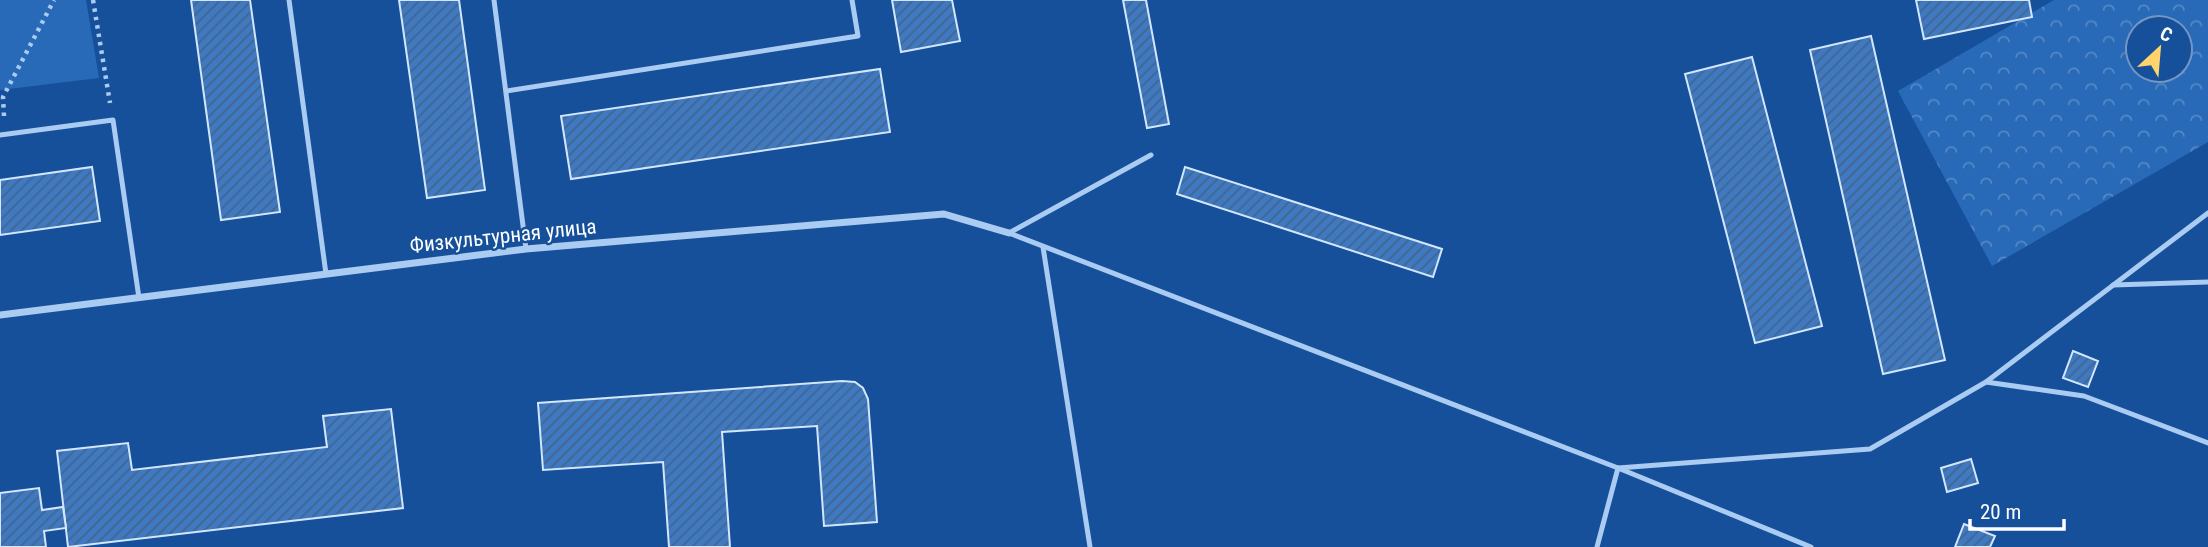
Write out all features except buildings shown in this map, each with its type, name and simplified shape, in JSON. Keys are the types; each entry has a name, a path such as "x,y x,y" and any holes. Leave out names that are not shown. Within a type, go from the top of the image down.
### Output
{"street":[{"name":"Физкультурная улица","path":"0,315 526,249 944,214 1009,233"}],"lane":[{"path":"289,0 326,274"},
{"path":"494,0 526,249"},
{"path":"507,92 858,36 852,0"},
{"path":"3,135 113,120 139,298"},
{"path":"1009,233 1151,155"},
{"path":"1618,468 1870,449 1986,382 2208,213"},
{"path":"1009,233 1618,468 1811,547"},
{"path":"1043,247 1090,547"},
{"path":"2113,285 2208,282"},
{"path":"1986,382 2084,396 2208,443"},
{"path":"1597,547 1618,468"}],"path":[{"path":"3,135 2,97 54,0"},
{"path":"93,0 113,120"}],"green space":[{"path":"0,0 86,0 99,78 0,90"},
{"path":"2054,0 2208,0 2208,142 1992,266 1898,91"}]}
